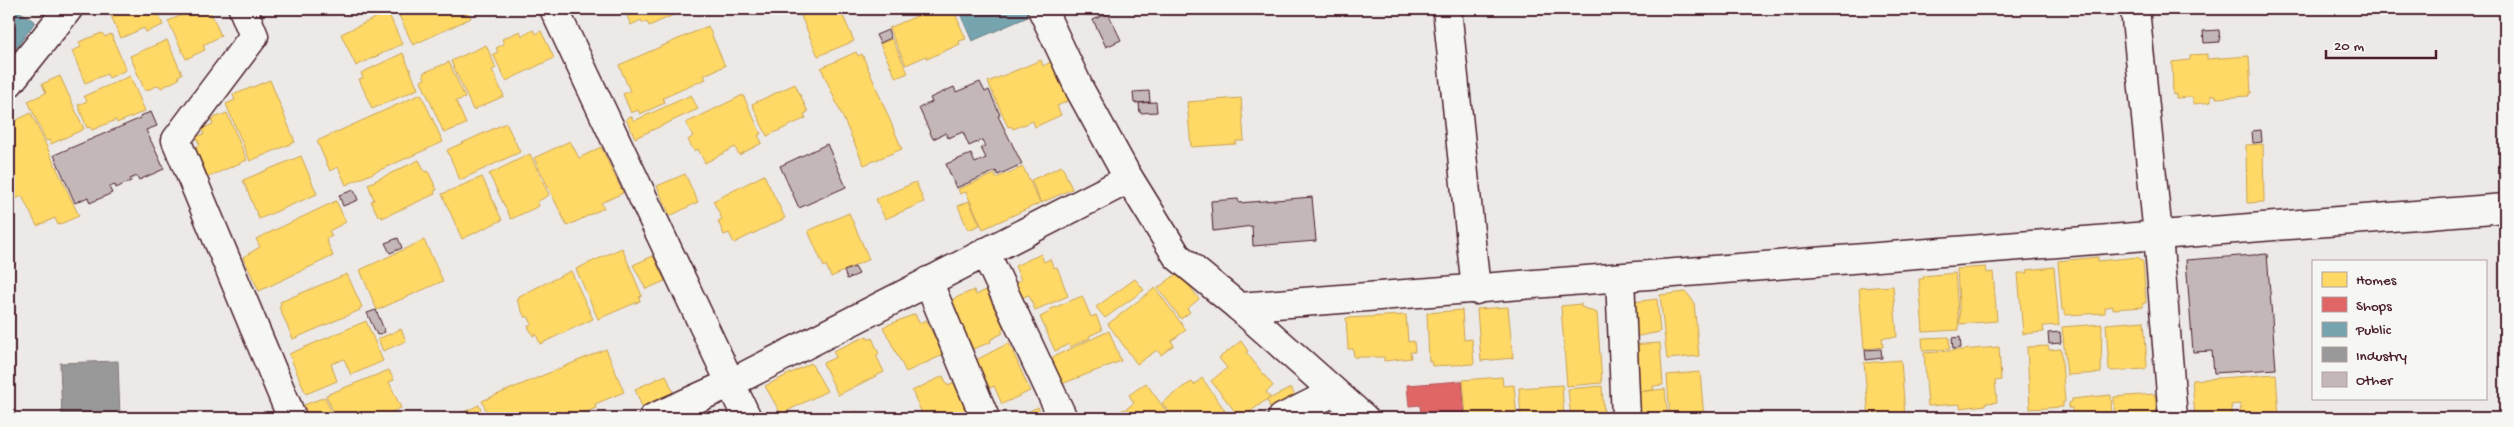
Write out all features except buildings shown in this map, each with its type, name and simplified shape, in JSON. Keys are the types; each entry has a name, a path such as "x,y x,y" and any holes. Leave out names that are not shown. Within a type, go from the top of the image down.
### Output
{"street":[{"path":"9,83 68,9"},
{"path":"243,9 254,36 176,140 292,418"},
{"path":"554,9 747,418"},
{"path":"1042,9 1080,90 1129,179 1177,256 1239,307 1364,418"},
{"path":"1447,9 1476,290"},
{"path":"2135,9 2158,235 2173,418"},
{"path":"654,418 731,383 1129,179"},
{"path":"1239,307 1476,290 2505,208"},
{"path":"985,252 1062,416"},
{"path":"1620,278 1626,418"},
{"path":"928,281 985,418"},
{"path":"1282,418 1334,392"}]}
